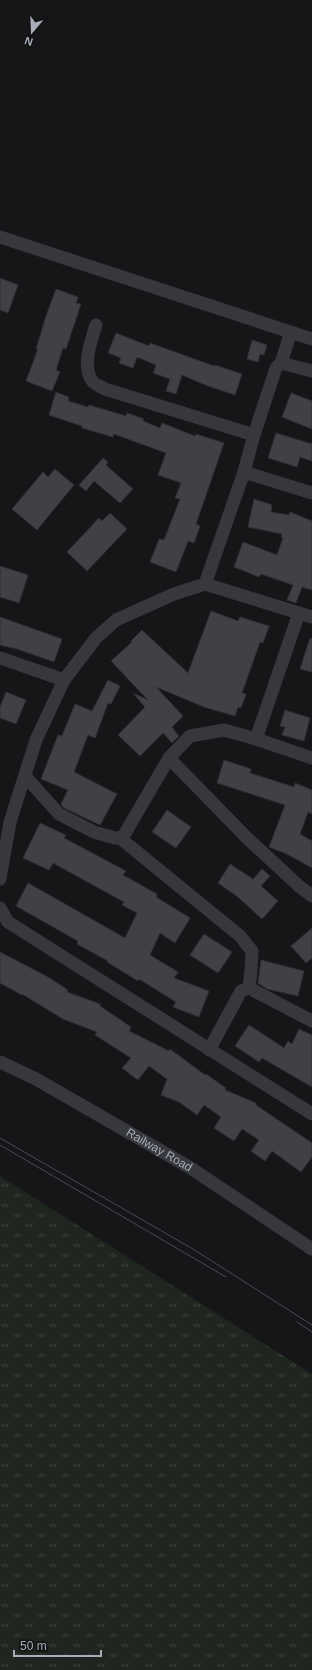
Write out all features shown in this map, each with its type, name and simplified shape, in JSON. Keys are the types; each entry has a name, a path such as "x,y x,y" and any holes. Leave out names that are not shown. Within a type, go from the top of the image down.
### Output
{"street":[{"path":"0,237 312,339"},
{"path":"96,325 90,346 88,368 93,382 105,389 254,435"},
{"path":"205,584 244,472 254,435 276,368 281,362 291,332"},
{"path":"281,362 312,372"},
{"path":"244,472 312,493"},
{"path":"0,879 10,822 36,740 64,680 96,638 116,620 174,594 205,584 312,617"},
{"path":"256,739 299,613"},
{"path":"0,658 64,680"},
{"path":"120,838 124,835 169,758 190,736 224,730 312,758"},
{"path":"169,758 247,838 300,887 312,896"},
{"path":"24,776 59,814 94,832 120,838 240,936 252,951 249,988"},
{"path":"0,908 8,922 312,1114"},
{"path":"209,1050 241,991 249,988 312,1021"},
{"name":"Railway Road","path":"0,1062 36,1079 189,1166 312,1249"}],"green space":[{"path":"0,1176 312,1374 312,1670 0,1670"}],"building":[{"path":"0,278 18,285 8,313 0,310"},
{"path":"56,289 78,297 76,303 81,304 66,349 63,348 56,370 60,372 52,391 26,381 38,349 36,349"},
{"path":"116,333 149,346 150,343 214,366 215,365 242,374 235,395 182,375 176,394 166,391 170,379 153,373 156,365 137,357 133,368 119,363 121,358 108,353"},
{"path":"252,340 267,345 264,355 260,354 258,362 247,359"},
{"path":"56,392 69,397 68,401 88,407 89,405 126,416 127,413 144,419 143,421 160,428 162,423 195,436 196,434 224,443 196,524 200,526 194,543 188,541 176,572 150,562 159,539 164,540 180,499 175,498 181,483 158,475 166,453 114,434 113,437 82,428 82,426 49,415"},
{"path":"291,393 312,401 312,429 282,417"},
{"path":"276,433 312,444 312,461 300,457 297,467 268,458"},
{"path":"103,458 108,462 106,465 133,489 120,503 94,481 86,491 79,485"},
{"path":"55,469 74,485 37,530 12,509 43,472 48,477"},
{"path":"254,499 272,505 271,512 289,515 290,512 312,521 312,590 302,587 296,603 287,600 293,585 261,574 259,577 234,567 243,542 277,555 283,538 281,537 282,534 248,527"},
{"path":"110,513 127,529 87,571 67,552 99,518 102,521"},
{"path":"0,566 28,575 19,603 0,597"},
{"path":"211,611 238,621 240,617 269,626 263,643 260,642 242,693 246,694 241,708 238,707 235,716 204,707 156,687 183,716 172,727 179,736 172,743 163,733 140,756 118,735 145,707 133,693 148,700 111,661 132,642 131,641 142,630 188,673"},
{"path":"0,617 62,639 54,662 17,649 0,645"},
{"path":"310,638 312,639 312,672 300,669"},
{"path":"108,680 120,686 111,704 108,703 95,738 88,735 74,772 117,794 100,825 64,808 61,804 68,790 41,779 58,735 62,736 75,704 92,711"},
{"path":"6,692 26,700 16,724 0,718 0,707"},
{"path":"285,710 310,718 304,741 282,735 285,727 280,726"},
{"path":"224,760 251,769 250,773 294,787 295,783 312,790 312,814 308,812 300,834 312,841 312,868 287,854 269,847 285,805 217,783"},
{"path":"167,810 191,827 176,848 152,832"},
{"path":"40,823 66,835 64,838 126,871 123,875 157,894 156,897 190,918 175,943 160,933 150,955 178,972 174,978 209,991 199,1017 173,1007 176,1002 77,944 78,941 16,906 28,883 125,938 137,913 122,905 124,902 53,863 49,870 23,858"},
{"path":"230,864 253,879 262,869 270,876 261,886 278,901 262,919 238,897 218,883"},
{"path":"312,928 312,958 306,963 291,946"},
{"path":"204,934 232,952 218,973 190,955"},
{"path":"0,952 48,977 68,990 67,992 100,1004 100,1006 131,1027 129,1031 169,1051 170,1049 205,1075 206,1074 226,1088 225,1090 256,1103 256,1105 312,1143 312,1157 301,1172 272,1151 265,1161 251,1151 259,1140 242,1129 234,1141 214,1128 221,1117 204,1105 197,1115 179,1102 161,1095 167,1079 149,1066 138,1080 122,1068 131,1058 95,1035 97,1032 63,1019 22,994 0,983"},
{"path":"261,960 304,971 298,996 267,989 258,983"},
{"path":"249,1025 284,1048 288,1041 292,1044 299,1029 312,1035 312,1087 262,1058 259,1062 235,1046"}],"tram line":[{"path":"0,1138 193,1249 312,1325"},
{"path":"0,1145 226,1277"},
{"path":"297,1322 312,1332"}]}
